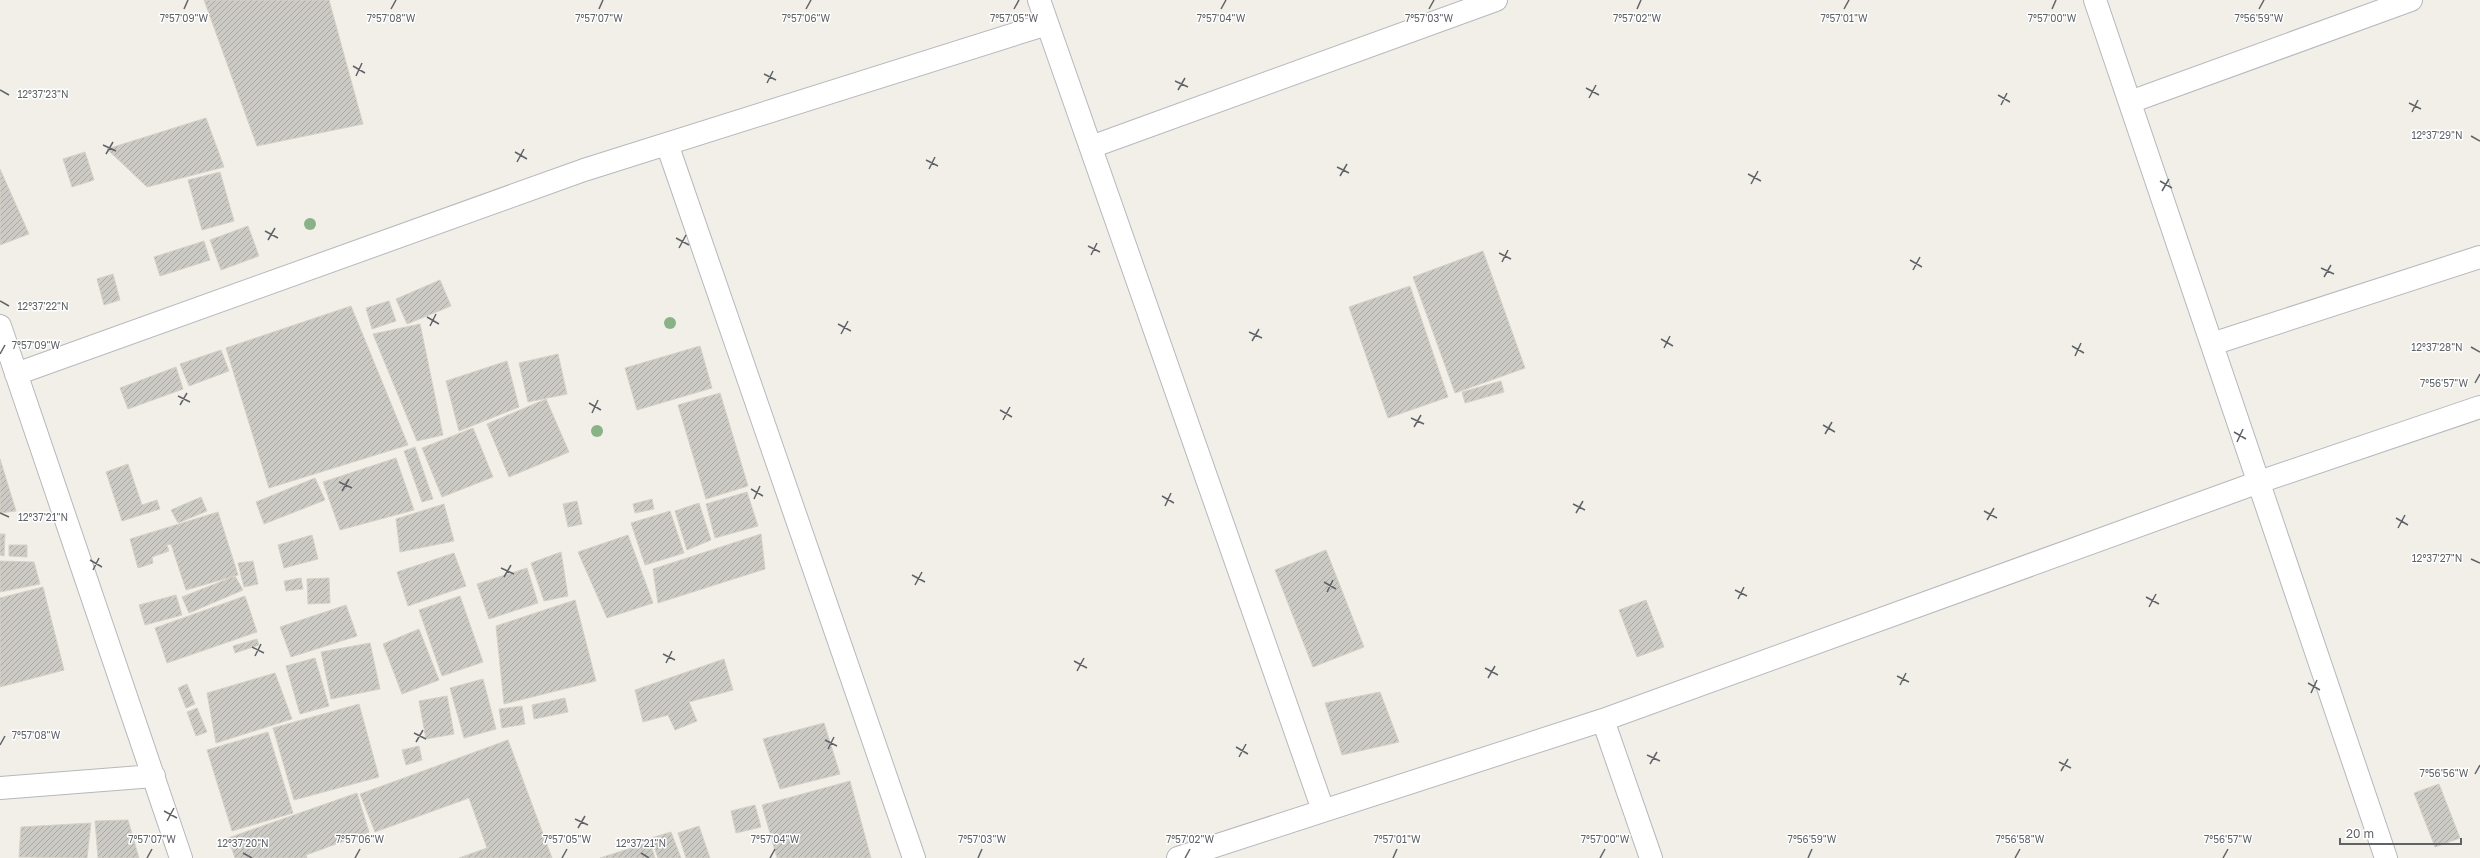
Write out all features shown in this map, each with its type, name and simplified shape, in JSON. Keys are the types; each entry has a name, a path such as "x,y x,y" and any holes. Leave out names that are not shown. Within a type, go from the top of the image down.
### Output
{"street":[{"path":"1039,0 1323,810"},
{"path":"1091,147 1496,0"},
{"path":"2095,0 2386,858"},
{"path":"2130,102 2411,0"},
{"path":"16,374 577,172 1048,24"},
{"path":"667,144 914,858"},
{"path":"2212,344 2480,257"},
{"path":"0,326 182,858"},
{"path":"1178,858 1603,720 2259,482 2480,407"},
{"path":"1603,720 1650,858"},
{"path":"0,788 154,776"}],"building":[{"path":"204,0 329,0 363,124 257,146"},
{"path":"206,118 224,167 147,187 107,149"},
{"path":"85,152 94,180 72,187 63,159"},
{"path":"0,169 29,234 0,245"},
{"path":"220,172 234,221 202,230 188,180"},
{"path":"248,226 259,256 221,270 210,240"},
{"path":"204,241 210,260 160,276 154,257"},
{"path":"1483,251 1525,368 1455,393 1413,277"},
{"path":"113,274 120,300 104,305 97,279"},
{"path":"440,280 451,306 407,324 396,299"},
{"path":"1410,286 1448,397 1388,418 1349,307"},
{"path":"389,301 396,321 372,329 366,308"},
{"path":"351,306 408,445 269,488 226,348"},
{"path":"420,324 443,435 417,441 373,334"},
{"path":"700,346 712,388 637,410 625,368"},
{"path":"221,350 229,371 189,386 180,364"},
{"path":"558,354 567,394 528,402 519,363"},
{"path":"507,361 519,407 459,431 446,381"},
{"path":"176,367 183,389 128,409 120,388"},
{"path":"1501,381 1504,392 1465,403 1462,392"},
{"path":"720,393 748,486 706,499 678,405"},
{"path":"546,399 569,452 509,477 487,424"},
{"path":"473,428 493,477 442,497 422,448"},
{"path":"415,447 433,499 422,502 404,451"},
{"path":"396,458 414,510 340,530 323,482"},
{"path":"0,459 16,511 0,513"},
{"path":"128,464 142,505 157,500 160,509 122,521 106,472"},
{"path":"315,478 325,500 264,524 256,502"},
{"path":"747,492 758,526 715,538 706,504"},
{"path":"201,497 207,511 178,523 171,510"},
{"path":"652,499 654,509 635,513 633,504"},
{"path":"577,501 582,524 568,527 563,504"},
{"path":"699,503 711,540 687,550 675,511"},
{"path":"444,504 454,541 400,552 396,519"},
{"path":"670,511 684,553 645,565 631,523"},
{"path":"218,512 238,575 186,590 171,544 167,545 169,551 152,557 153,563 138,568 130,539"},
{"path":"0,534 5,534 4,556 0,555"},
{"path":"761,534 765,569 658,603 653,569"},
{"path":"312,535 318,559 284,568 278,545"},
{"path":"628,535 653,603 607,618 578,552"},
{"path":"9,545 27,545 27,557 9,556"},
{"path":"1326,550 1364,647 1313,667 1275,570"},
{"path":"561,552 568,596 544,601 531,563"},
{"path":"454,553 466,586 408,606 397,572"},
{"path":"0,561 34,562 40,584 0,592"},
{"path":"253,561 258,584 244,587 238,563"},
{"path":"527,568 538,603 489,619 477,584"},
{"path":"235,576 243,590 189,613 182,597"},
{"path":"301,578 303,589 286,591 284,581"},
{"path":"329,578 330,603 308,604 307,579"},
{"path":"43,587 64,670 0,687 0,598"},
{"path":"176,595 182,615 145,625 139,605"},
{"path":"245,596 257,632 167,663 155,628"},
{"path":"460,596 483,662 442,676 419,610"},
{"path":"575,600 596,681 504,704 496,626"},
{"path":"1646,600 1664,647 1637,657 1619,610"},
{"path":"346,605 357,636 291,657 280,627"},
{"path":"419,629 439,680 402,694 383,644"},
{"path":"257,639 259,645 235,653 233,646"},
{"path":"370,643 380,689 331,699 321,652"},
{"path":"315,658 329,706 300,714 286,666"},
{"path":"724,659 733,690 689,702 697,721 675,730 668,715 643,722 635,690"},
{"path":"275,673 292,719 216,743 207,693"},
{"path":"483,679 496,729 464,738 450,688"},
{"path":"187,684 195,704 186,708 178,688"},
{"path":"1380,692 1399,742 1342,755 1325,703"},
{"path":"447,696 454,734 426,739 419,701"},
{"path":"565,698 568,712 534,719 532,705"},
{"path":"359,704 379,777 294,800 273,728"},
{"path":"522,706 525,724 502,728 499,709"},
{"path":"197,708 207,732 196,736 187,712"},
{"path":"824,723 840,774 780,789 763,739"},
{"path":"268,732 293,813 232,831 207,750"},
{"path":"508,740 552,858 459,858 487,848 469,798 375,832 360,794"},
{"path":"419,746 422,760 406,765 402,750"},
{"path":"850,781 871,858 777,858 762,805"},
{"path":"2439,784 2460,838 2435,847 2414,793"},
{"path":"357,793 369,832 306,855 307,858 235,858 228,838"},
{"path":"755,805 761,827 736,833 731,811"},
{"path":"128,820 139,858 98,858 95,821"},
{"path":"91,823 87,858 19,857 21,827"},
{"path":"699,826 710,858 686,858 678,833"},
{"path":"671,832 681,858 658,858 651,838"},
{"path":"650,842 655,858 600,858"}]}
